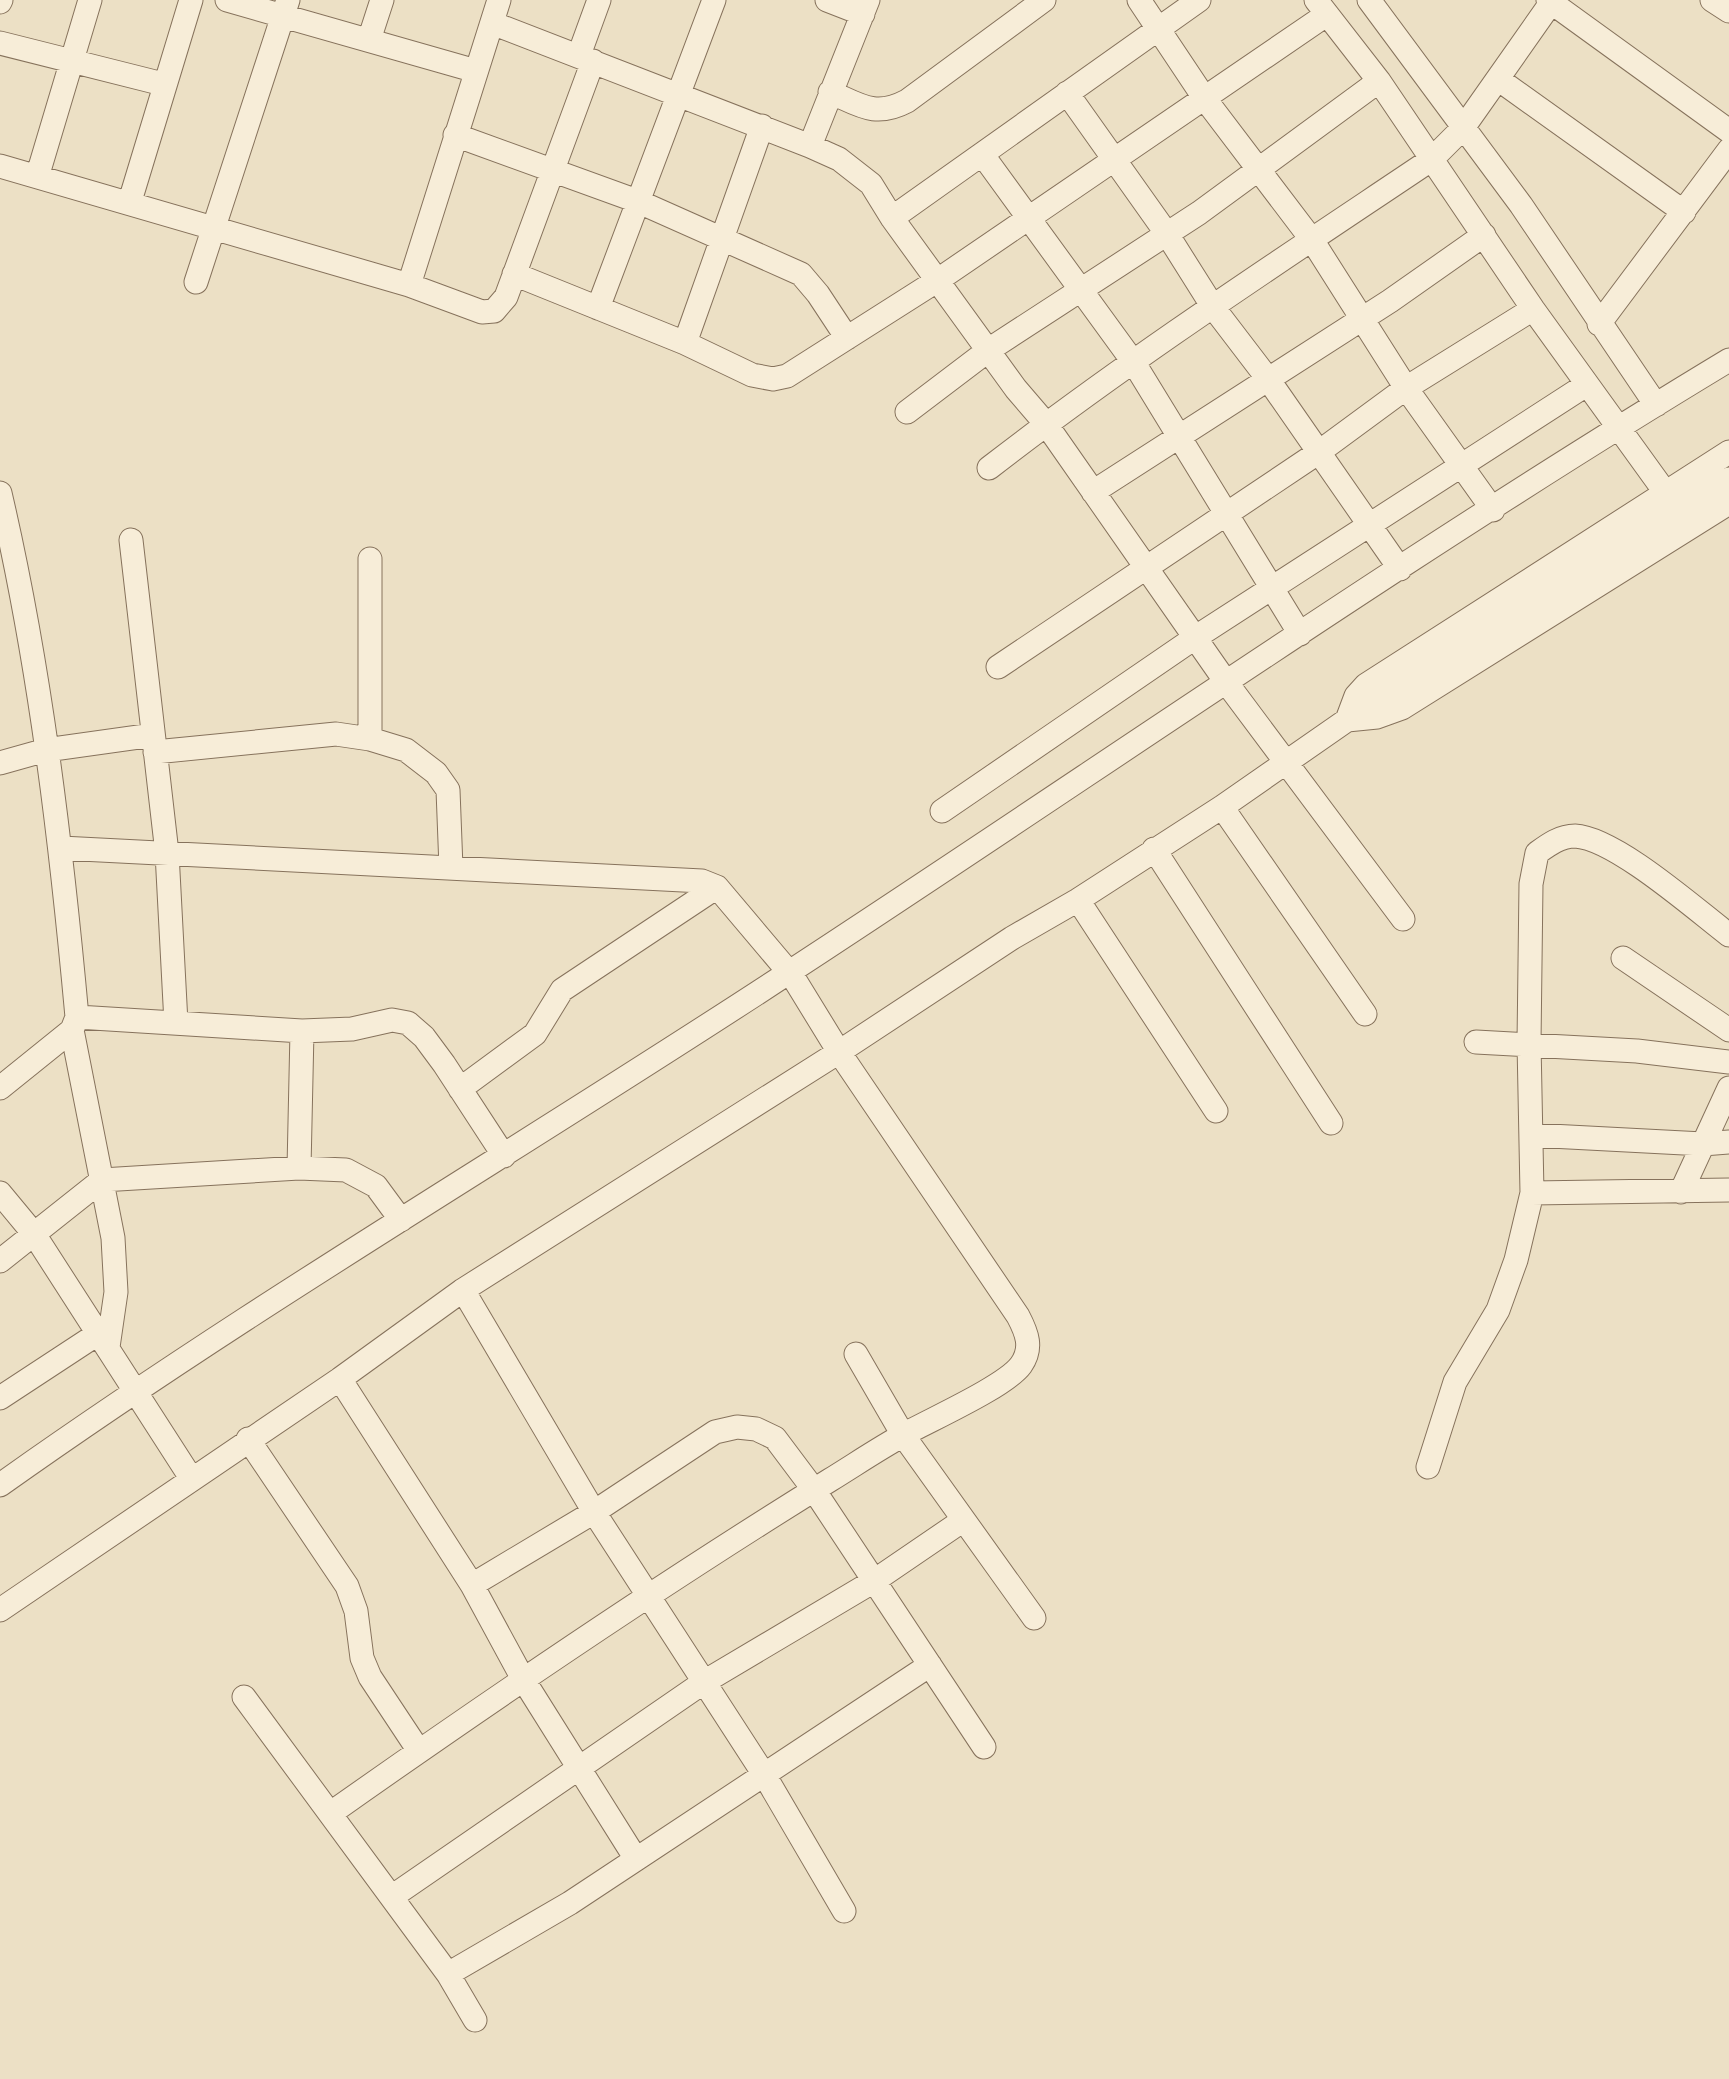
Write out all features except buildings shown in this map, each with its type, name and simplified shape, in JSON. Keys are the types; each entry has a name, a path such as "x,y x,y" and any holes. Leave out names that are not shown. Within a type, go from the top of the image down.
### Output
{"street":[{"path":"38,174 90,0"},
{"path":"130,201 163,84 191,0"},
{"path":"228,0 286,8 369,40 475,71"},
{"path":"369,40 382,0"},
{"path":"409,285 499,0"},
{"path":"0,166 38,174 409,285 482,312 494,311 501,306 514,274 551,170 586,58 599,0"},
{"path":"598,308 714,0"},
{"path":"810,146 865,7 827,0"},
{"path":"830,92 872,110 891,110 907,102 1044,0"},
{"path":"1139,0 1256,170 1312,240 1360,320 1493,510"},
{"path":"892,218 1199,0"},
{"path":"1369,0 1459,132 1521,205 1656,405"},
{"path":"1712,0 1729,12"},
{"path":"989,468 1046,424 1213,307 1435,156 1459,132 1551,1 1729,131"},
{"path":"196,282 286,8"},
{"path":"514,274 685,343 752,375 773,379 788,376 938,280 1205,99 1321,8 1435,156 1533,309 1665,492"},
{"path":"492,23 810,146 856,170 871,184 892,218 990,349 1016,389 1046,424 1229,686 1403,919"},
{"path":"0,43 163,84"},
{"path":"1498,79 1684,212"},
{"path":"907,412 990,349 1167,234 1379,81"},
{"path":"1067,93 1167,234 1213,307 1268,379 1400,569"},
{"path":"685,343 762,126"},
{"path":"456,135 637,201 801,274 818,294 847,338"},
{"path":"1599,324 1729,150"},
{"path":"982,154 1133,363 1300,634"},
{"path":"1093,492 1360,320 1484,235"},
{"path":"998,667 1319,452 1406,388 1533,309"},
{"path":"0,1485 139,1398 401,1220 791,975 1229,686 1300,634 1493,510 1621,433 1656,405 1729,360"},
{"path":"942,811 1196,637 1586,385"},
{"path":"1347,720 1356,696 1366,685 1729,452"},
{"path":"0,1610 340,1379 463,1290 839,1052 1012,938 1078,901 1222,807 1347,720 1729,479"},
{"path":"0,493 14,553 61,848 74,1023 113,1238 116,1292 104,1340 0,1398"},
{"path":"1347,720 1377,717 1402,708 1729,503"},
{"path":"131,540 167,853 176,1023"},
{"path":"370,559 370,739"},
{"path":"2,759 46,750 154,743 335,734 370,739 406,750 436,774 448,790 451,868"},
{"path":"1222,807 1365,1014"},
{"path":"1427,1467 1455,1382 1498,1310 1516,1260 1532,1193 1529,1044 1532,867 1537,853 1552,842 1572,836 1588,838 1617,851 1729,935"},
{"path":"61,848 702,881 716,887 791,975 839,1052 1018,1316 1028,1336 1027,1353 1020,1367 1001,1381 903,1435 814,1490 523,1679 331,1813"},
{"path":"1154,849 1331,1123"},
{"path":"460,1089 535,1034 562,990 716,887"},
{"path":"1078,901 1216,1111"},
{"path":"1623,958 1729,1030"},
{"path":"0,1088 74,1023 176,1023 302,1031 352,1029 392,1020 408,1023 424,1037 504,1156"},
{"path":"299,1168 302,1031"},
{"path":"1476,1042 1529,1044 1729,1062"},
{"path":"1681,1192 1729,1088"},
{"path":"1531,1135 1703,1144 1729,1142"},
{"path":"0,1261 102,1180 299,1168 346,1170 360,1175 376,1186 401,1220"},
{"path":"1532,1193 1729,1190"},
{"path":"0,1193 34,1234 191,1478"},
{"path":"463,1290 594,1512 765,1776 844,1911"},
{"path":"856,1354 903,1435 1034,1618"},
{"path":"340,1379 472,1585 523,1679 636,1859"},
{"path":"472,1585 594,1512 716,1432 737,1427 756,1429 775,1438 814,1490 984,1747"},
{"path":"248,1439 347,1586 356,1611 362,1658 370,1677 419,1751"},
{"path":"393,1896 704,1682 874,1581 962,1521"},
{"path":"448,1974 519,1934 636,1859 930,1665"},
{"path":"244,1698 393,1896 448,1974 475,2020"}]}
